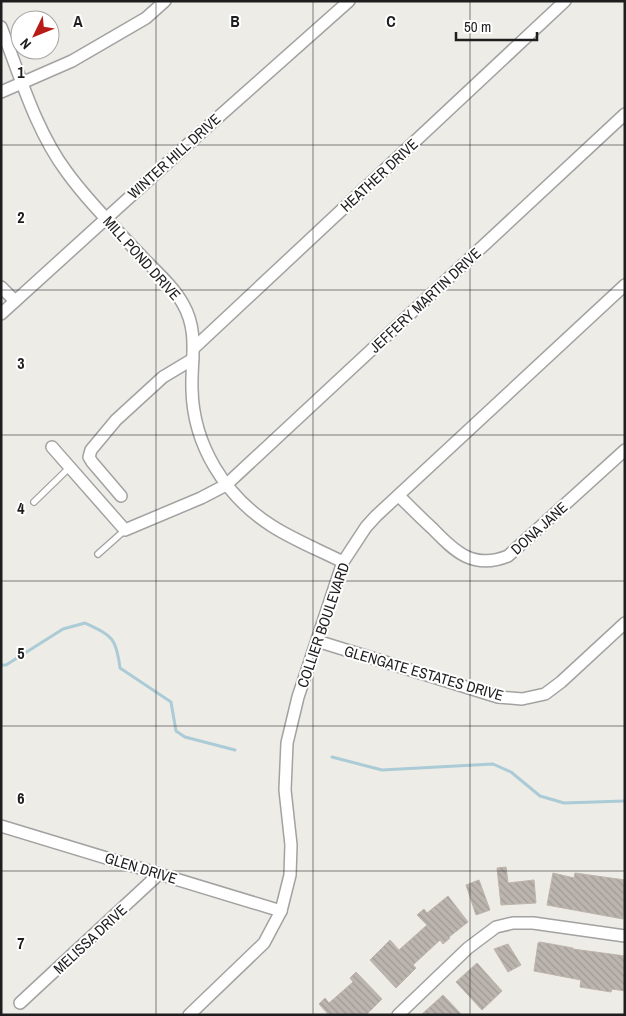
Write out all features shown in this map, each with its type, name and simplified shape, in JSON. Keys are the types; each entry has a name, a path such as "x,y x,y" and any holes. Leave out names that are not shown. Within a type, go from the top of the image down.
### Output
{"street":[{"path":"1,92 72,61 146,18 164,1"},
{"name":"WINTER HILL DRIVE","path":"1,314 350,1"},
{"name":"HEATHER DRIVE","path":"121,496 89,457 91,450 116,420 163,377 193,354 565,1"},
{"name":"MILL POND DRIVE","path":"1,27 38,124 65,171 183,303 192,325 192,398 201,442 226,486 270,525 342,562"},
{"name":"JEFFERY MARTIN DRIVE","path":"125,530 226,486 625,114"},
{"name":"COLLIER BOULEVARD","path":"189,1015 264,943 281,911 290,875 291,845 285,790 286,743 298,697 342,562 366,527 625,285"},
{"path":"1,287 15,301"},
{"path":"52,447 125,530"},
{"name":"DONA JANE","path":"399,496 457,552 470,558 498,560 508,556 625,450"},
{"name":"GLENGATE ESTATES DRIVE","path":"317,641 498,697 522,699 545,694 561,682 625,623"},
{"name":"GLEN DRIVE","path":"1,826 281,911"},
{"name":"MELISSA DRIVE","path":"20,1003 159,874"},
{"path":"398,1015 468,948 496,928 514,923 533,924 625,936"}],"lane":[{"path":"34,502 70,467"},
{"path":"98,554 125,530"}],"building":[{"path":"506,867 508,883 534,880 536,903 501,905 497,868"},
{"path":"553,873 574,878 575,873 625,880 623,919 547,905"},
{"path":"479,880 490,910 476,915 466,885"},
{"path":"448,896 468,922 443,944 440,940 413,965 416,968 396,988 370,960 390,940 399,950 427,925 417,915 424,909 427,913"},
{"path":"538,943 573,949 625,956 625,991 612,989 611,992 580,987 581,980 534,971"},
{"path":"508,944 521,965 508,972 494,949"},
{"path":"477,963 502,991 482,1010 456,982"},
{"path":"356,972 382,999 366,1015 329,1015 319,1004 325,998 329,1003 353,982 350,978"},
{"path":"443,995 462,1015 421,1015"}],"waterway":[{"path":"1,665 6,665 63,629 85,623 101,631 111,639 117,650 120,668 171,702 176,731 185,737 235,750"},
{"path":"332,757 382,770 493,764 511,772 540,796 564,803 625,801"}]}
